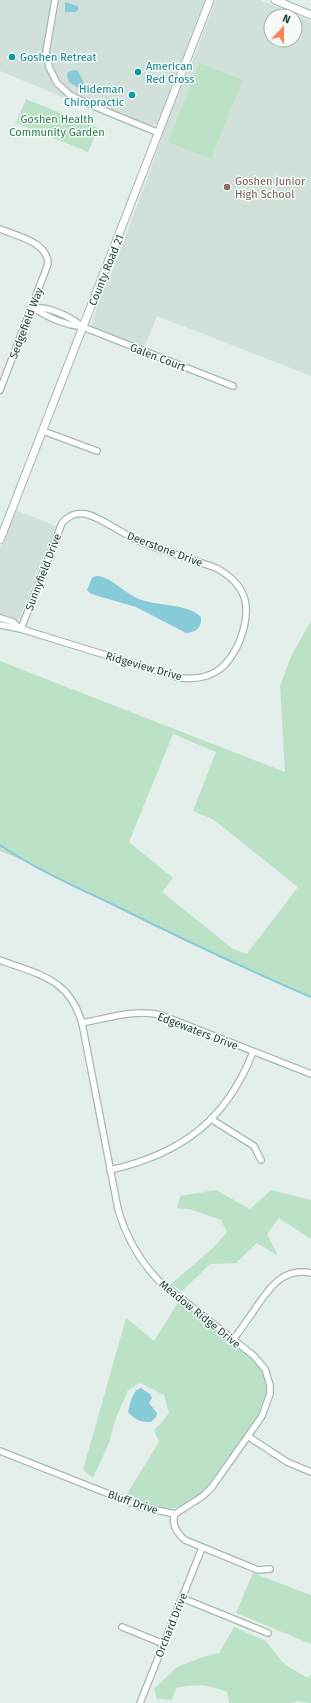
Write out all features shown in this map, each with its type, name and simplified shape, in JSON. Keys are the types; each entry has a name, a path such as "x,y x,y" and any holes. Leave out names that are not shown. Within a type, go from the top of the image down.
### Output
{"street":[{"path":"54,0 48,34 47,58 49,67 57,83 70,95 86,103 159,133"},
{"name":"County Road 21","path":"0,540 210,0"},
{"path":"275,0 311,15"},
{"name":"Sedgefield Way","path":"0,229 35,243 44,250 48,256 47,269 0,390"},
{"name":"Galen Court","path":"32,307 47,308 72,318 83,327 233,386"},
{"path":"43,431 96,452"},
{"name":"Deerstone Drive","path":"69,517 80,513 91,516 134,539 174,555 216,568 224,572 237,583"},
{"name":"Sunnyfield Drive","path":"21,629 59,530 65,519 69,517"},
{"name":"Ridgeview Drive","path":"0,625 21,629 180,678 197,678 217,672 226,665 235,651 247,619 245,600 237,583"},
{"name":"Ridgeview Drive","path":"0,618 13,622 21,629"},
{"name":"Meadow Ridge Drive","path":"0,960 53,981 62,987 72,999 82,1023 110,1170 123,1226 130,1242 147,1268 173,1293 261,1363 268,1375 270,1394 262,1416 249,1437 212,1488 203,1496 175,1514"},
{"name":"Edgewaters Drive","path":"82,1023 148,1012 311,1074"},
{"path":"110,1170 138,1164 187,1140 211,1119 231,1096 239,1084 253,1052"},
{"path":"211,1119 254,1146 261,1160"},
{"path":"233,1340 271,1286 280,1278 295,1272 311,1273"},
{"path":"249,1437 268,1451 287,1462 311,1472"},
{"name":"Bluff Drive","path":"0,1450 142,1507 175,1514"},
{"path":"175,1514 174,1525 180,1536 192,1544 258,1570 270,1569"},
{"name":"Orchard Drive","path":"140,1703 202,1548"},
{"path":"182,1598 268,1633"},
{"path":"122,1627 164,1644"}],"shaded area":[{"path":"0,0 205,0 163,114 157,124 151,125 143,131 0,71"},
{"name":"Goshen Junior High School","path":"216,0 260,0 279,8 263,8 263,48 303,48 303,18 311,21 311,376 157,316 144,348 91,327 101,294 112,272 170,113"},
{"path":"15,510 56,526 19,620 0,614 0,549"}],"green space":[{"path":"199,63 243,80 211,159 168,142"},
{"name":"Goshen Health Community Garden","path":"26,99 98,128 88,152 16,123"},
{"path":"311,621 311,997 232,963 22,860 0,851 0,661 285,772 280,686 292,654","holes":["173,734 216,752 193,811 214,820 298,887 247,954 233,949 162,892 173,878 129,842"]},
{"path":"216,1190 250,1209 271,1190 311,1200 311,1238 279,1218 267,1234 278,1256 257,1243 236,1263 210,1264 182,1291 171,1284 214,1247 227,1232 221,1220 189,1209 177,1208 180,1196"},
{"path":"179,1301 252,1359 265,1377 266,1390 262,1408 248,1434 209,1485 197,1496 182,1505 169,1509 158,1509 135,1502 125,1497 159,1442 154,1430 169,1413 164,1395 140,1383 128,1390 116,1418 109,1443 93,1478 83,1470 126,1318 154,1341"},
{"path":"253,1573 311,1595 311,1644 236,1613"},
{"path":"234,1627 266,1641 284,1664 308,1678 311,1674 311,1703 297,1701 292,1703 229,1703 227,1692 213,1687 202,1686 176,1688 172,1700 157,1699 154,1689 177,1667 203,1657 219,1653"}],"water":[{"path":"65,2 78,6 78,10 76,12 65,12"},
{"path":"74,70 78,71 84,83 81,89 69,82 67,76 68,72"},
{"path":"96,576 113,582 136,598 149,602 182,607 196,613 201,617 198,629 193,632 186,633 136,607 91,594 87,590 92,578"},
{"path":"141,1388 150,1394 152,1398 149,1403 157,1413 156,1417 151,1422 138,1420 128,1412 131,1400 136,1390"}],"waterway":[{"path":"0,845 28,863 73,886 214,954 311,997"}],"place":[{"name":"Goshen Retreat","path":"12,57"},
{"name":"American Red Cross","path":"138,72"},
{"name":"Hideman Chiropractic","path":"132,95"},
{"name":"Goshen Junior High School","path":"227,187"}]}
